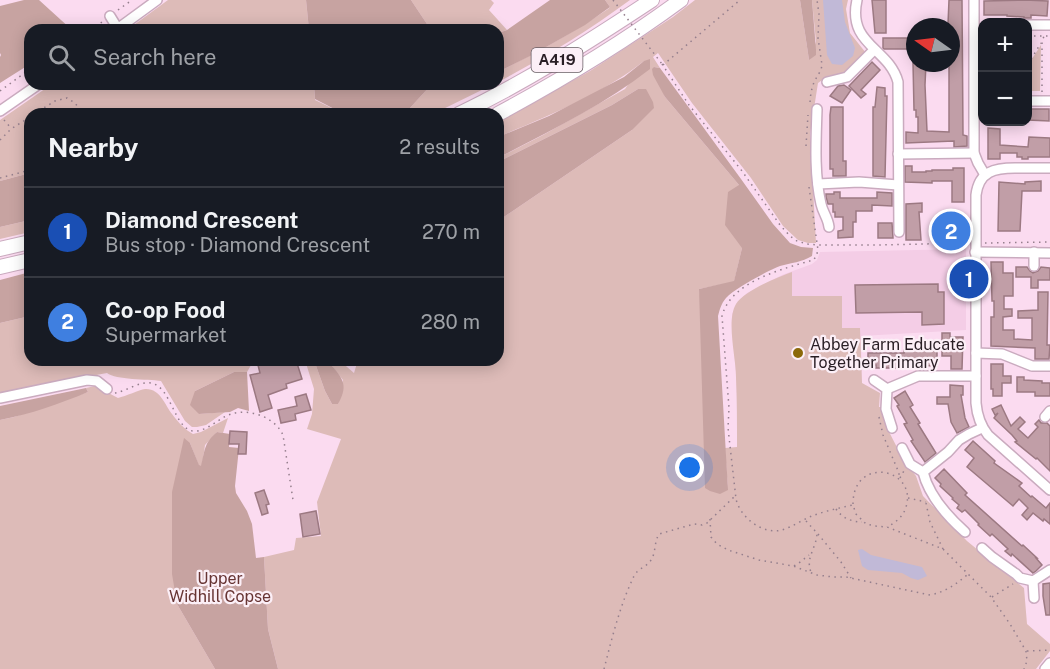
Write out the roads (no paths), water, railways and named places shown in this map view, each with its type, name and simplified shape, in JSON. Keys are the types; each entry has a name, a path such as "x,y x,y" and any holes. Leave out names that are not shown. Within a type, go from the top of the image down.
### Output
{"highway":[{"name":"A419","path":"472,108 536,74 652,0"},
{"name":"A419","path":"504,111 596,58 681,0"},
{"path":"0,249 24,243"},
{"path":"0,267 24,261"}],"street":[{"path":"124,24 157,0"},
{"path":"857,0 855,14 860,32 893,69 898,82 899,232"},
{"path":"975,0 978,19"},
{"path":"110,16 114,24"},
{"path":"1032,25 1050,26"},
{"path":"827,82 847,77 874,50"},
{"path":"0,113 31,90"},
{"path":"1032,101 1050,101"},
{"path":"813,108 816,146 813,183 829,227"},
{"path":"978,111 974,153 985,175"},
{"path":"898,154 974,153"},
{"path":"1050,168 1002,169 985,175 976,190 975,248 977,411 982,428 1050,490"},
{"path":"813,183 859,182 898,185"},
{"path":"975,248 1050,253"},
{"path":"1034,252 1034,266"},
{"path":"976,353 1002,354 1026,364 1050,366"},
{"path":"887,389 918,376 976,375"},
{"path":"0,398 87,380 97,381 107,389"},
{"path":"874,380 887,389"},
{"path":"887,389 886,409 892,428"},
{"path":"922,472 948,452 959,440 982,428"},
{"path":"902,448 910,464 922,472 931,494 965,532"},
{"path":"982,548 1020,578 1033,581 1050,570"},
{"path":"1033,581 1034,598"},
{"path":"1045,669 1050,663"}],"place":[{"name":"Co-op Food","path":"951,231"},
{"name":"Diamond Crescent","path":"969,279"},
{"name":"Abbey Farm Educate Together Primary","path":"798,353"}],"park label":[{"name":"Upper Widhill Copse","path":"220,587"}]}
